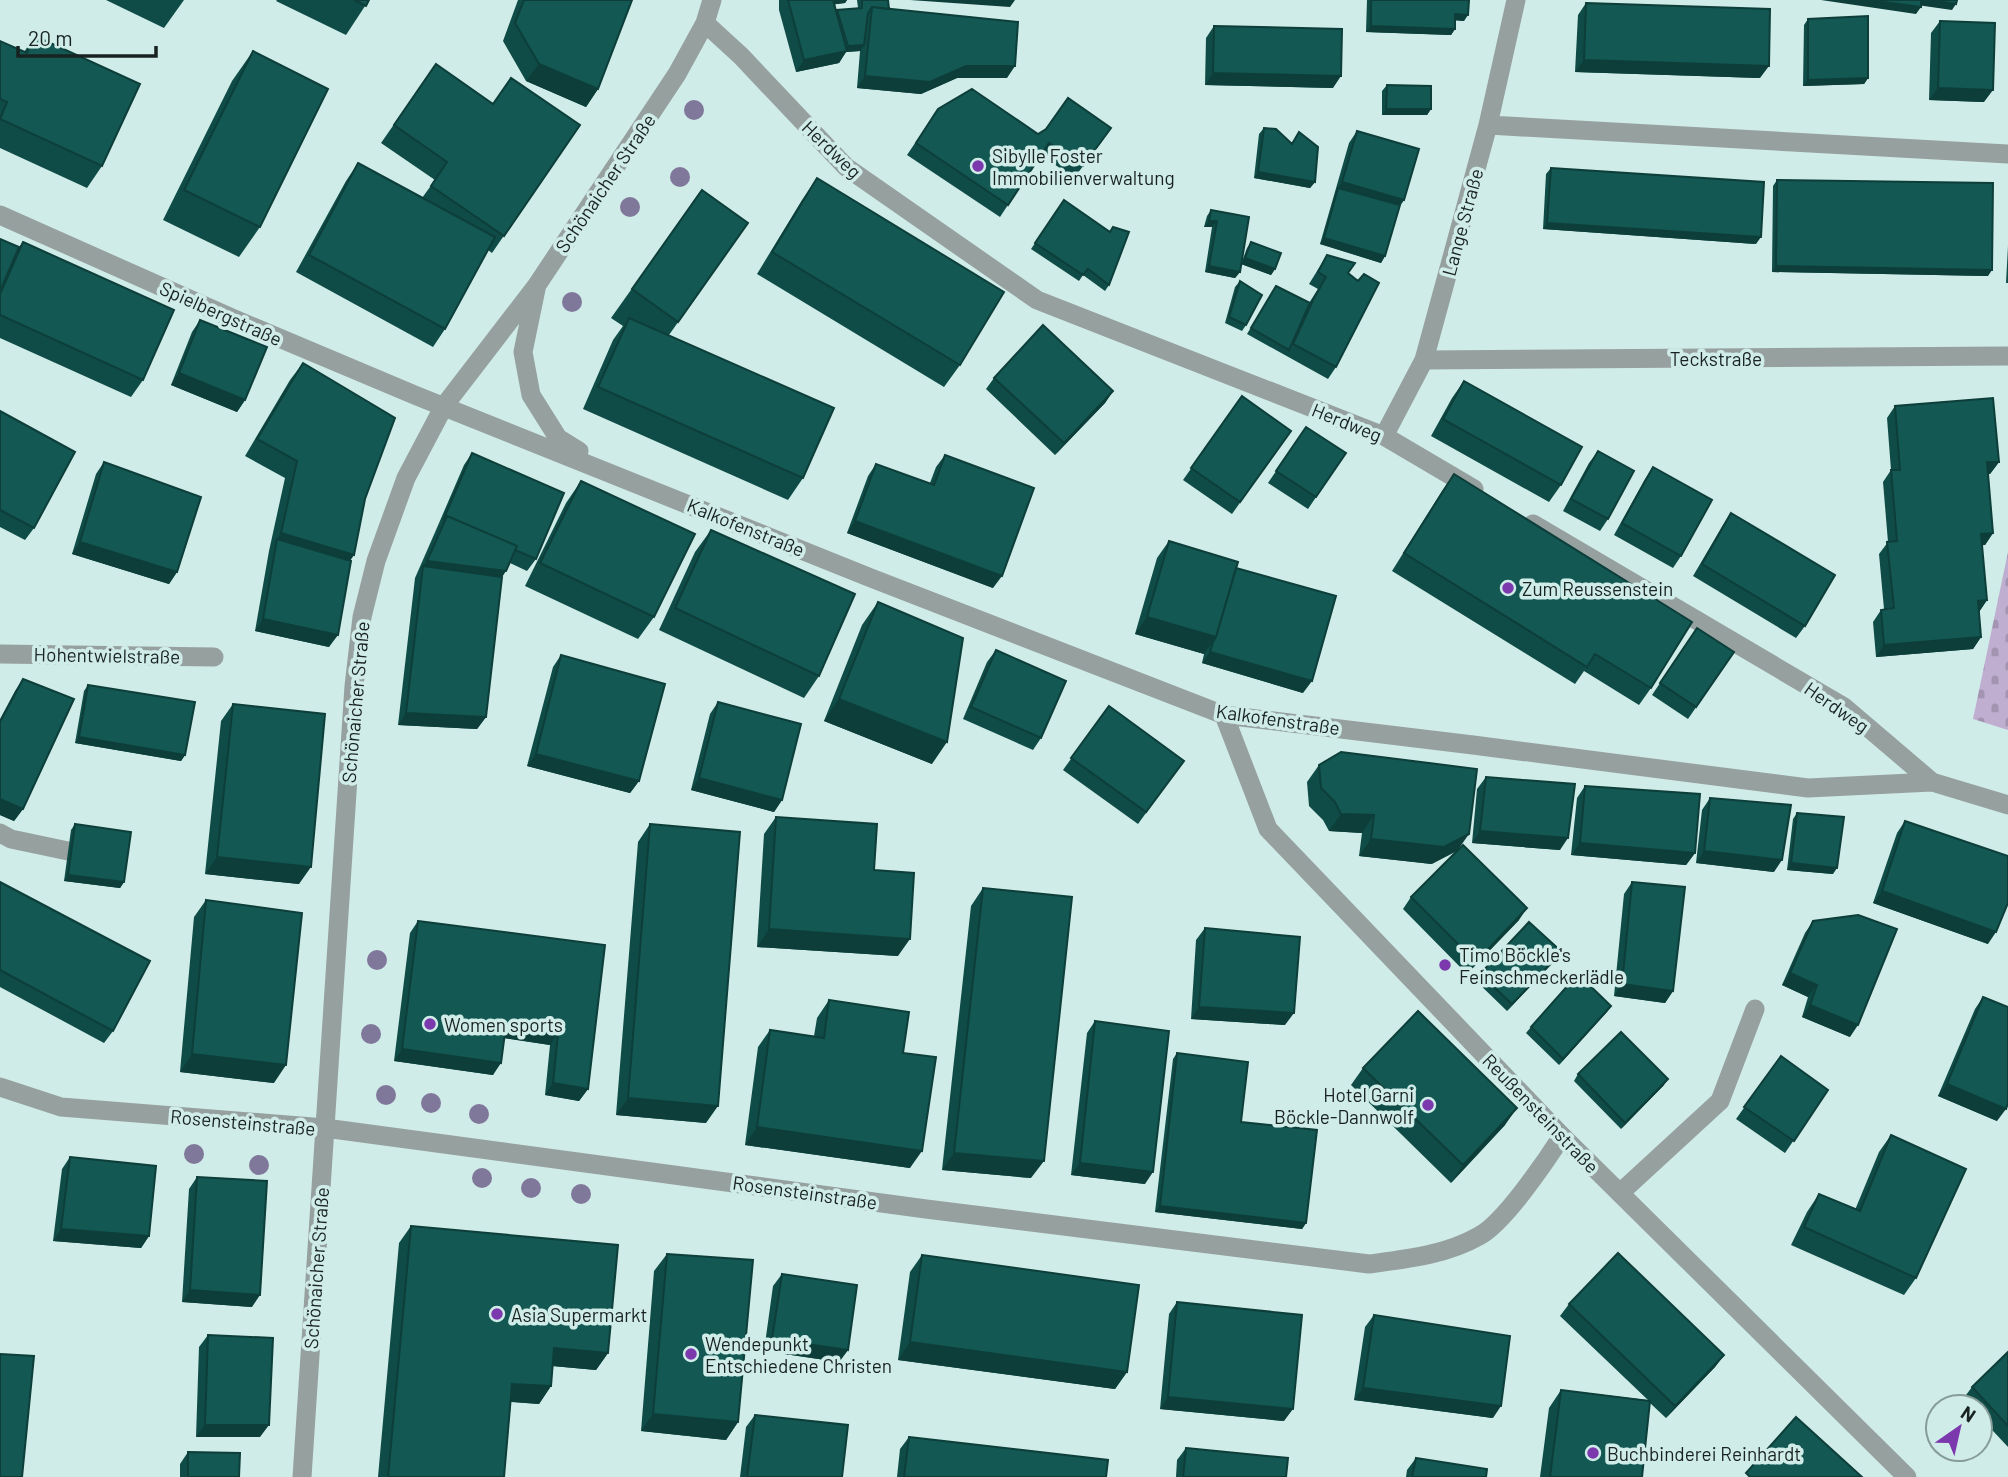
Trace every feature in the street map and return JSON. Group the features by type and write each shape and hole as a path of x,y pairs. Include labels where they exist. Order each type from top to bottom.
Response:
{"street":[{"name":"Schönaicher Straße","path":"302,1477 354,686 362,617 376,561 406,478 444,405 537,285 677,74 705,23 712,0"},
{"name":"Lange Straße","path":"1384,436 1424,360 1488,125 1516,0"},
{"name":"Herdweg","path":"705,23 741,55 846,167 1037,300 1384,436 1490,499"},
{"path":"1488,125 2008,154"},
{"name":"Spielbergstraße","path":"0,215 234,319 444,405"},
{"name":"Kalkofenstraße","path":"537,285 523,352 531,395 558,438 622,477"},
{"name":"Teckstraße","path":"1424,360 2008,356"},
{"name":"Kalkofenstraße","path":"444,405 870,578 1224,715 1808,788 1932,782"},
{"name":"Herdweg","path":"1514,513 1844,707 1932,782 2008,805"},
{"name":"Hohentwielstraße","path":"0,654 214,657"},
{"name":"Reußensteinstraße","path":"1224,715 1268,829 1562,1136 1907,1477"},
{"path":"0,833 11,839 68,851"},
{"path":"1620,1193 1720,1101 1755,1009"},
{"name":"Rosensteinstraße","path":"0,1087 61,1107 325,1128 926,1209 1369,1264 1426,1256 1480,1236 1512,1205 1562,1136"}],"green space":[{"path":"2008,552 2008,730 1973,719"}],"building":[{"path":"354,0 369,0 366,6"},
{"path":"524,0 632,0 598,89 539,64 515,23"},
{"path":"788,0 833,0 847,51 804,60"},
{"path":"862,0 888,0 889,9 872,7 868,13 864,45 848,46 837,10 862,8"},
{"path":"1371,0 1469,0 1468,15 1455,14 1455,29 1371,26"},
{"path":"1868,0 1921,0 1921,7"},
{"path":"1930,0 1957,0 1956,4"},
{"path":"1586,3 1770,9 1769,66 1584,60"},
{"path":"872,7 1018,22 1015,66 966,66 930,82 865,76"},
{"path":"1868,16 1868,78 1808,80 1808,19"},
{"path":"1940,21 1995,23 1993,90 1938,88"},
{"path":"1214,26 1342,29 1341,76 1213,73"},
{"path":"35,36 140,84 102,166 0,119 7,102 0,99 0,41 27,53"},
{"path":"253,51 328,89 260,227 184,190"},
{"path":"436,64 493,104 511,78 580,125 504,236 431,186 447,162 394,125"},
{"path":"1387,85 1431,86 1431,109 1386,109"},
{"name":"Sibylle Foster Immobilienverwaltung","path":"972,89 1038,134 1046,129 1068,98 1111,128 1083,166 1049,143 1008,205 916,143 938,109"},
{"path":"1264,128 1276,129 1292,144 1299,132 1318,147 1315,182 1258,172"},
{"path":"1357,131 1419,149 1404,200 1342,182"},
{"path":"358,163 495,237 445,329 309,255"},
{"path":"1551,168 1764,182 1761,237 1547,223"},
{"path":"817,178 1004,292 960,365 772,252"},
{"path":"1777,180 1993,183 1992,270 1776,266"},
{"path":"1338,188 1400,205 1385,256 1324,238"},
{"path":"702,190 748,223 678,322 632,289"},
{"path":"1064,200 1110,232 1113,227 1129,232 1109,285 1088,269 1083,275 1035,243"},
{"path":"1211,210 1249,217 1240,272 1209,266 1217,221 1209,221"},
{"path":"0,239 19,247 0,291"},
{"path":"23,242 174,310 143,380 0,315 0,294"},
{"path":"1251,242 1281,253 1275,269 1245,258"},
{"path":"1327,255 1355,263 1348,273 1358,281 1364,274 1379,283 1336,367 1293,344 1326,277 1318,272"},
{"path":"1240,281 1262,295 1246,325 1229,317"},
{"path":"1276,286 1310,303 1289,350 1251,328"},
{"path":"629,318 834,408 803,478 598,387"},
{"path":"200,320 267,347 245,400 179,373"},
{"path":"1043,325 1113,391 1064,443 994,378"},
{"path":"303,363 395,418 365,499 354,555 281,533 297,461 257,439"},
{"path":"1464,381 1582,447 1561,485 1443,419"},
{"path":"1242,396 1291,431 1240,502 1191,468"},
{"path":"1993,398 1999,462 1987,462 1993,533 1981,534 1987,600 1978,601 1981,637 1884,645 1881,610 1894,608 1887,542 1897,541 1891,470 1900,470 1895,406"},
{"path":"0,411 75,452 34,528 0,510"},
{"path":"1306,427 1346,453 1316,497 1276,471"},
{"path":"1598,451 1634,471 1608,519 1571,499"},
{"path":"472,453 564,493 536,559 515,550 517,546 447,516 444,518"},
{"path":"945,455 1034,488 1002,576 855,521 876,464 934,485"},
{"path":"104,462 201,497 177,572 80,542"},
{"path":"1653,467 1712,500 1681,556 1622,523"},
{"name":"Zum Reussenstein","path":"1454,474 1692,622 1651,688 1595,654 1587,667 1404,553"},
{"path":"581,481 695,534 654,617 540,563"},
{"path":"1731,513 1835,575 1805,626 1702,564"},
{"path":"447,516 517,546 506,571 427,561"},
{"path":"711,530 855,594 819,676 675,608"},
{"path":"277,539 351,561 338,635 263,619"},
{"path":"1169,541 1238,562 1216,637 1147,617"},
{"path":"423,566 502,577 486,717 406,713"},
{"path":"1236,568 1336,596 1312,681 1210,652"},
{"path":"878,602 963,638 947,742 839,699"},
{"path":"1697,628 1734,652 1696,707 1660,683"},
{"path":"996,650 1066,681 1041,738 971,707"},
{"path":"561,655 665,684 639,781 536,754"},
{"path":"23,679 74,699 23,809 0,799 0,722"},
{"path":"88,685 195,702 185,755 79,737"},
{"path":"718,702 801,724 782,800 699,778"},
{"path":"233,704 325,714 311,867 217,857"},
{"path":"1109,706 1184,761 1146,812 1071,758"},
{"path":"1341,752 1477,769 1469,834 1444,847 1371,839 1374,815 1341,814 1335,802 1321,788 1319,765"},
{"path":"1486,777 1575,784 1568,838 1480,831"},
{"path":"1585,786 1700,794 1695,853 1580,843"},
{"path":"1710,798 1791,805 1782,860 1704,851"},
{"path":"1797,813 1844,817 1837,868 1791,863"},
{"path":"776,817 877,824 874,870 914,873 910,939 769,929"},
{"path":"1905,821 2008,856 2008,903 1996,932 1882,891"},
{"path":"75,824 131,832 124,882 68,875"},
{"path":"650,824 740,832 718,1106 628,1098"},
{"path":"1463,845 1527,908 1476,962 1411,897"},
{"path":"0,882 150,961 113,1031 0,970"},
{"path":"1632,882 1685,887 1673,991 1622,984"},
{"path":"983,888 1072,897 1044,1161 954,1153"},
{"path":"206,900 302,913 286,1065 192,1054"},
{"path":"1858,915 1897,929 1858,1025 1810,1005 1817,985 1790,973 1813,921"},
{"path":"418,921 605,945 588,1089 553,1083 558,1033 506,1025 501,1063 402,1049"},
{"path":"1529,922 1562,952 1512,1004 1480,974"},
{"path":"1205,928 1300,937 1294,1013 1199,1007"},
{"path":"1578,974 1611,1006 1563,1059 1531,1027"},
{"path":"1983,997 2008,1007 2006,1109 1947,1084"},
{"path":"829,1000 909,1012 903,1053 936,1057 922,1151 757,1127 770,1030 824,1038"},
{"name":"Hotel Garni Böckle-Dannwolf","path":"1418,1011 1517,1108 1463,1165 1363,1068"},
{"path":"1095,1021 1169,1031 1153,1172 1080,1163"},
{"path":"1621,1032 1668,1079 1625,1123 1578,1074"},
{"path":"1177,1053 1248,1062 1241,1122 1317,1130 1306,1223 1160,1206"},
{"path":"1781,1056 1828,1090 1794,1141 1744,1107"},
{"path":"1891,1135 1966,1169 1916,1278 1804,1227 1819,1194 1860,1211"},
{"path":"70,1157 156,1166 149,1236 61,1229"},
{"path":"197,1177 267,1181 260,1295 190,1290"},
{"name":"Asia Supermarkt","path":"411,1226 618,1245 608,1353 554,1348 551,1386 512,1384 504,1477 388,1477"},
{"path":"1618,1253 1724,1355 1675,1406 1569,1304"},
{"name":"Wendepunkt Entschiedene Christen","path":"667,1254 753,1260 738,1422 653,1414"},
{"path":"922,1255 1139,1285 1127,1372 910,1342"},
{"path":"782,1274 857,1285 848,1350 772,1339"},
{"path":"1177,1302 1302,1315 1293,1409 1168,1397"},
{"path":"1374,1315 1510,1336 1501,1406 1363,1388"},
{"path":"208,1335 273,1338 269,1425 205,1425"},
{"path":"2008,1352 2008,1426 1994,1411 1994,1393 1978,1393 1972,1387"},
{"path":"0,1354 34,1356 22,1477 0,1477"},
{"path":"1561,1390 1650,1401 1642,1477 1550,1477"},
{"path":"755,1415 848,1425 842,1477 747,1477"},
{"path":"1796,1417 1862,1477 1750,1477 1746,1473"},
{"path":"909,1437 1108,1460 1106,1477 904,1477"},
{"path":"1186,1448 1288,1458 1286,1477 1183,1477"},
{"path":"188,1452 240,1453 239,1477 188,1477"},
{"path":"1416,1458 1487,1469 1486,1477 1412,1477"}],"place":[{"name":"Sibylle Foster Immobilienverwaltung","path":"978,166"},
{"name":"Zum Reussenstein","path":"1508,588"},
{"name":"Timo Böckle's Feinschmeckerlädle","path":"1445,965"},
{"name":"Women sports","path":"430,1024"},
{"name":"Hotel Garni Böckle-Dannwolf","path":"1428,1105"},
{"name":"Asia Supermarkt","path":"497,1314"},
{"name":"Wendepunkt Entschiedene Christen","path":"691,1354"},
{"name":"Buchbinderei Reinhardt","path":"1593,1453"}]}
